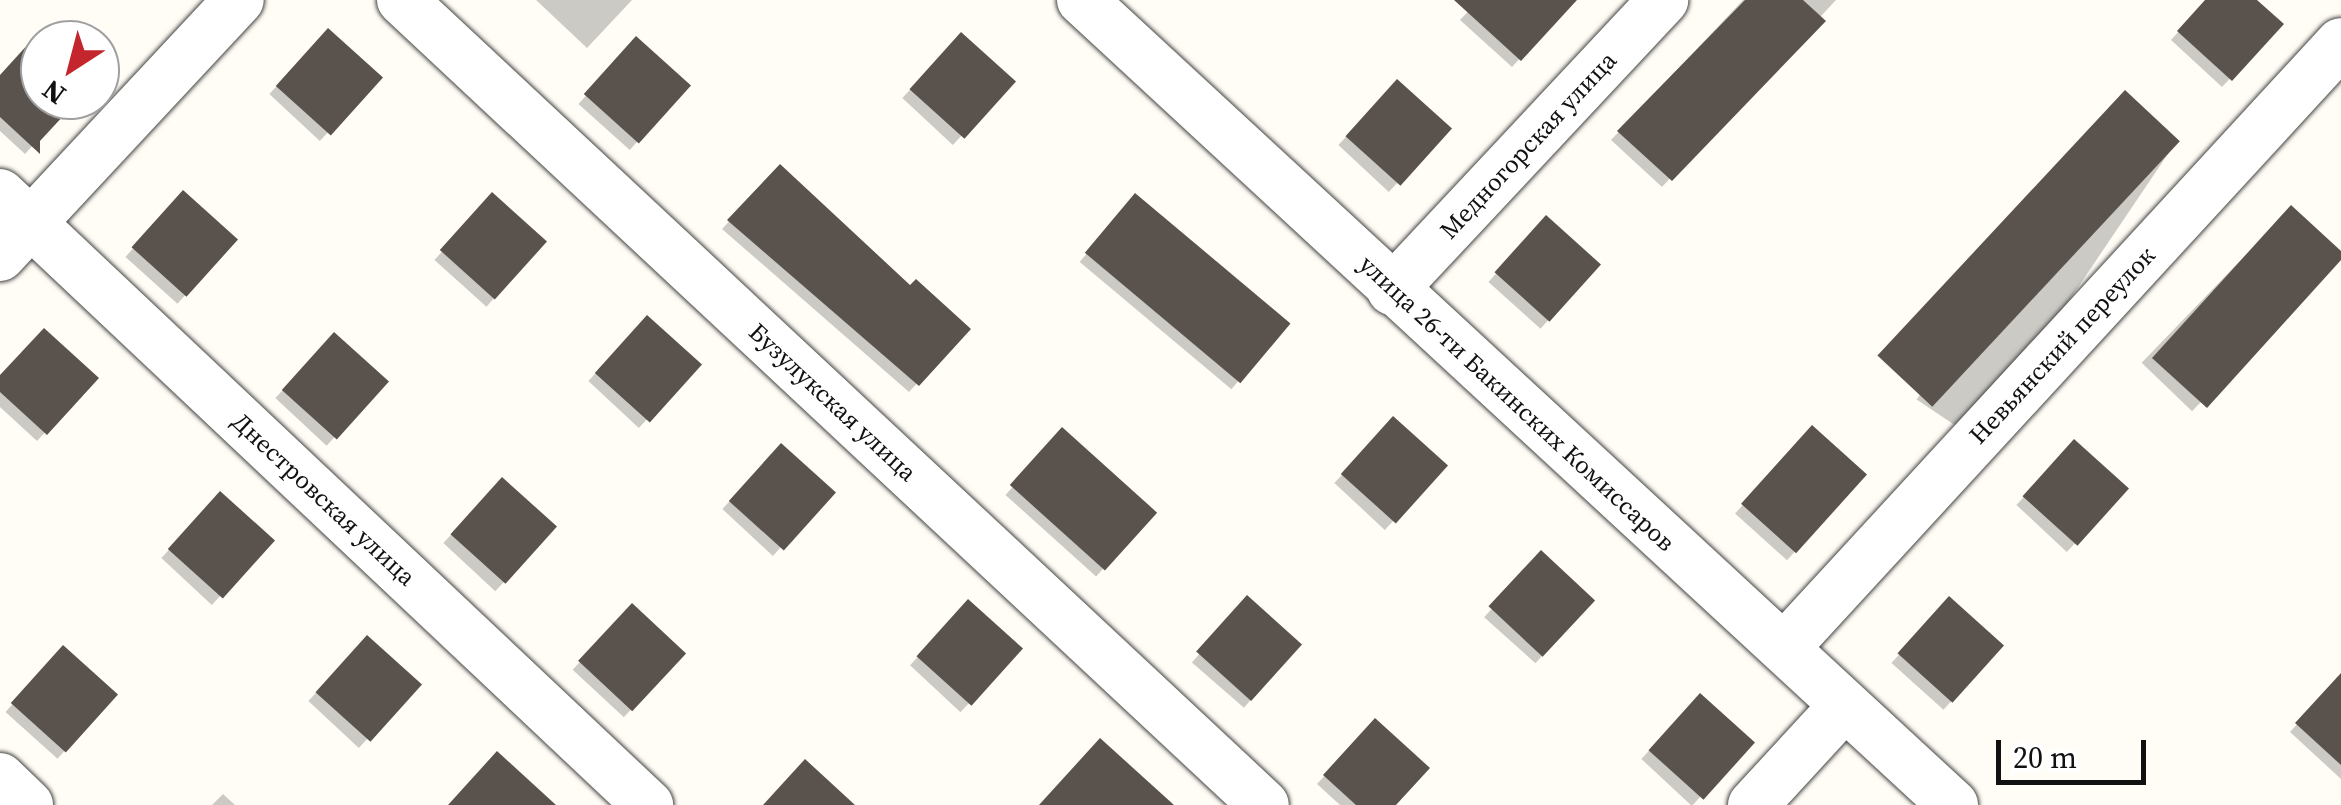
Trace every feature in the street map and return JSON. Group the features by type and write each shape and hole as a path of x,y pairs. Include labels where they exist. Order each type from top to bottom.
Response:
{"street":[{"path":"10,224 239,0"},
{"name":"Бузулукская улица","path":"402,0 1264,805"},
{"name":"улица 26-ти Бакинских Комиссаров","path":"1082,0 1953,805"},
{"name":"Медногорская улица","path":"1392,290 1663,0"},
{"name":"Невьянский переулок","path":"1784,648 2341,43"},
{"name":"Днестровская улица","path":"10,224 648,805"},
{"path":"1753,805 1844,706"},
{"path":"0,778 28,805"}],"building":[{"path":"1454,0 1577,0 1521,61"},
{"path":"1745,0 1803,0 1826,21 1672,181 1617,131"},
{"path":"2205,0 2257,0 2284,24 2232,81 2177,31"},
{"path":"328,28 383,78 331,135 276,86"},
{"path":"961,32 1016,82 964,139 909,89"},
{"path":"636,36 691,86 639,143 584,94"},
{"path":"20,53 20,120 59,120 40,141 40,154 0,117 0,75"},
{"path":"1397,79 1452,129 1400,186 1345,136"},
{"path":"2125,90 2180,141 1932,407 1877,355"},
{"path":"780,164 910,285 916,279 971,329 919,386 727,220"},
{"path":"183,190 238,240 186,297 131,247"},
{"path":"492,192 547,242 495,299 440,250"},
{"path":"1135,193 1291,323 1240,383 1085,253"},
{"path":"2291,205 2341,251 2341,260 2207,408 2152,358"},
{"path":"1546,215 1601,265 1549,322 1494,272"},
{"path":"647,315 702,365 650,422 595,373"},
{"path":"44,328 99,378 47,435 0,392 0,375"},
{"path":"334,332 389,382 337,439 282,390"},
{"path":"1393,416 1448,466 1396,523 1341,474"},
{"path":"1812,425 1867,475 1796,553 1741,504"},
{"path":"1062,427 1157,513 1105,571 1010,485"},
{"path":"2074,439 2129,489 2077,546 2022,496"},
{"path":"781,443 836,493 784,550 729,501"},
{"path":"502,477 557,527 505,584 450,534"},
{"path":"220,491 275,541 223,598 168,549"},
{"path":"1541,550 1595,600 1543,657 1488,606"},
{"path":"1247,595 1302,645 1251,701 1196,651"},
{"path":"1949,596 2004,646 1952,703 1897,653"},
{"path":"968,599 1023,649 971,706 916,656"},
{"path":"632,603 686,653 632,711 578,661"},
{"path":"367,635 422,685 370,742 315,692"},
{"path":"63,645 118,695 66,752 11,703"},
{"path":"2341,673 2341,765 2295,723"},
{"path":"1700,693 1755,743 1703,800 1648,750"},
{"path":"1375,718 1430,768 1396,805 1356,805 1323,775"},
{"path":"1100,738 1174,805 1039,805"},
{"path":"497,751 556,805 448,805"},
{"path":"805,759 855,805 763,805"}]}
